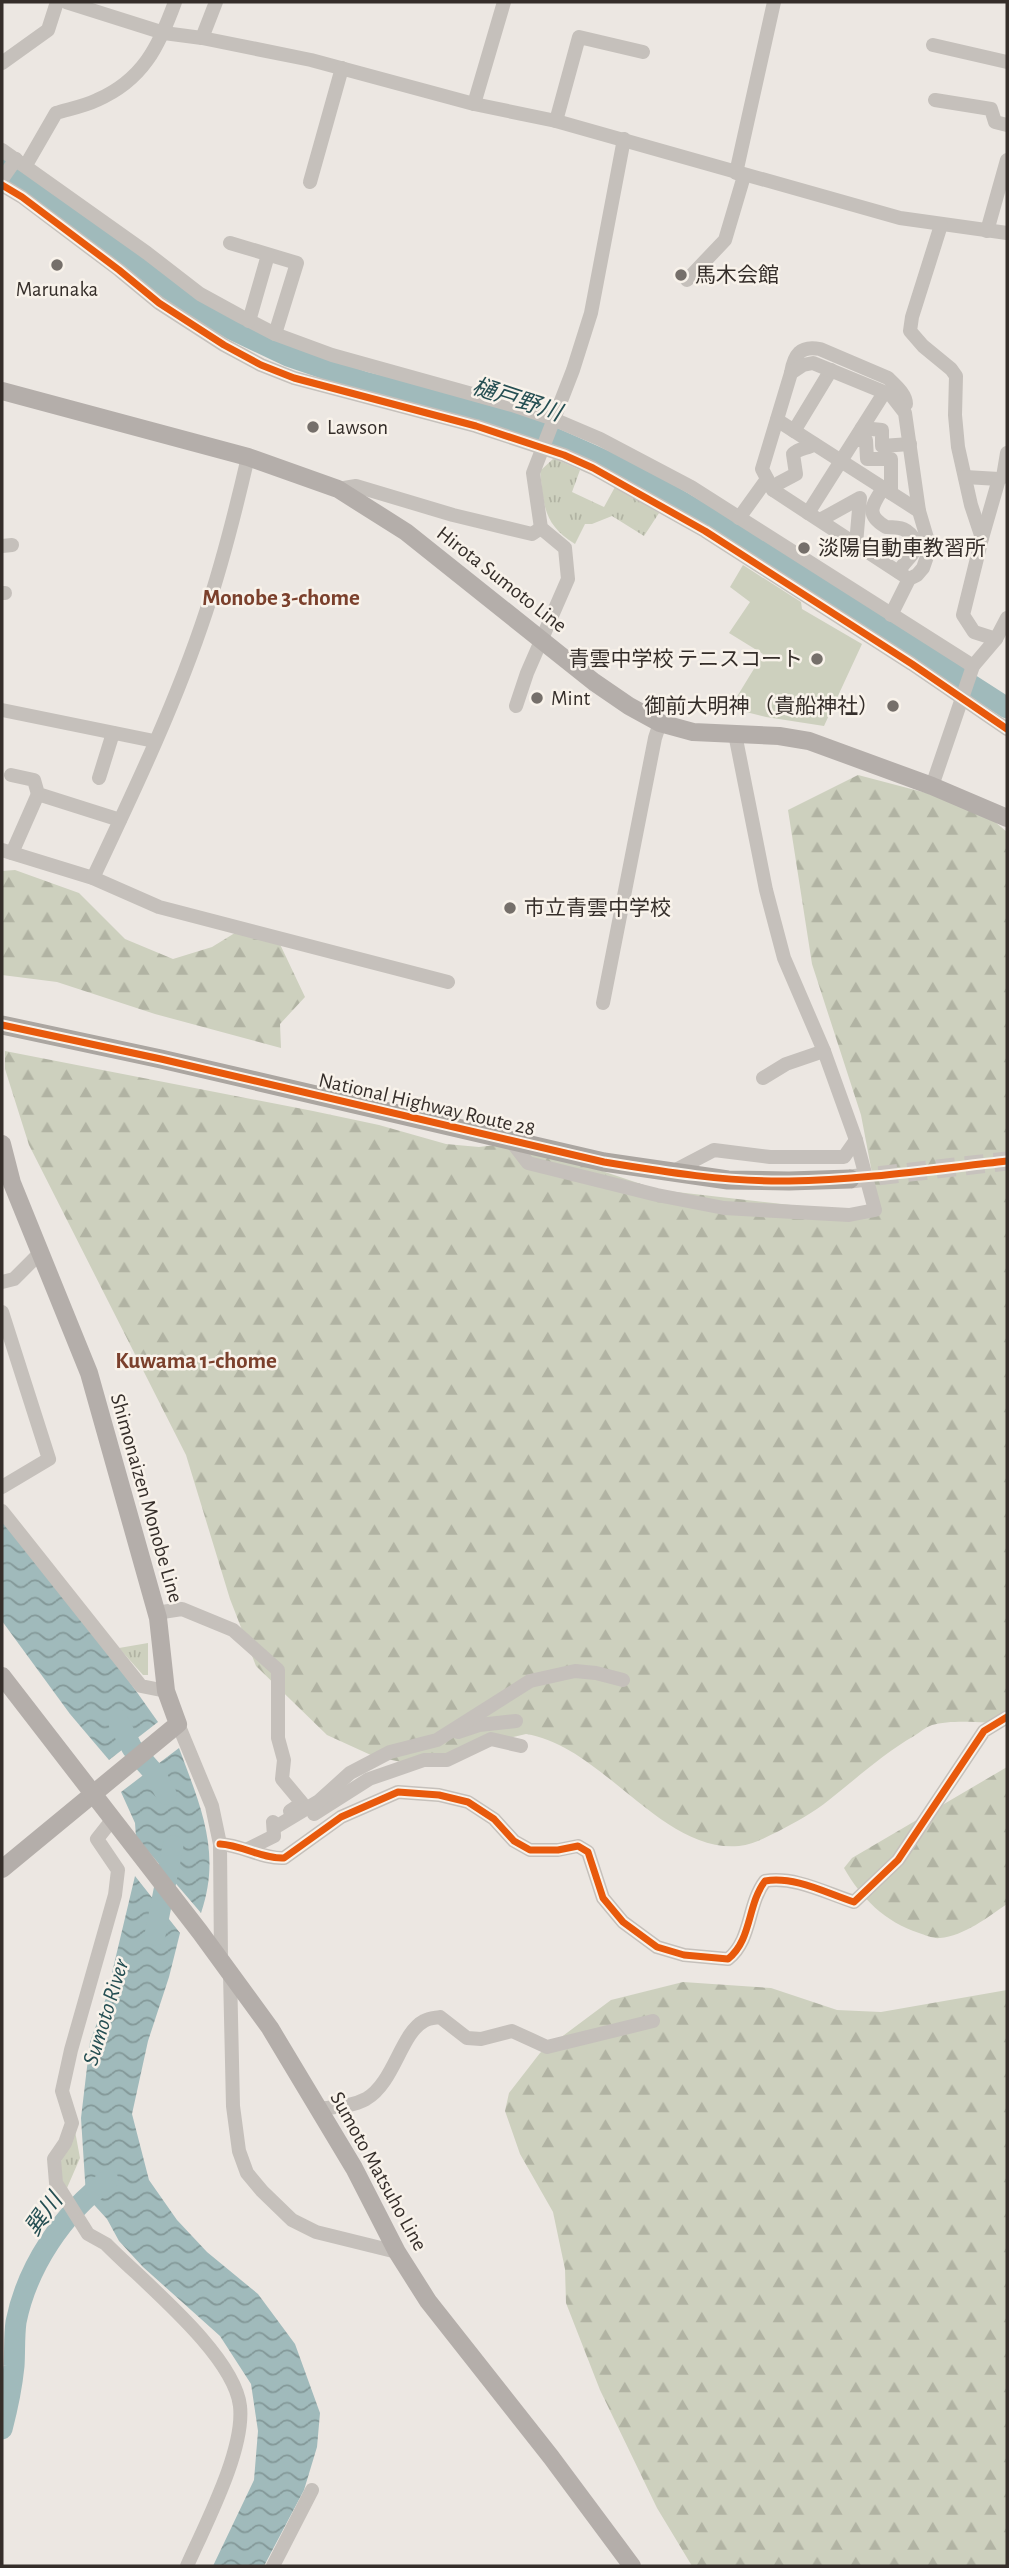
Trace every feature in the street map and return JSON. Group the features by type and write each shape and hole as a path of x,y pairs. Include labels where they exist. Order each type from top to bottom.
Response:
{"highway":[{"name":"National Highway Route 28","path":"10,1026 604,1163 728,1180 850,1178"}],"main road":[{"name":"Hirota Sumoto Line","path":"2,391 248,457 338,489 406,532 594,682 660,723 693,732 779,736 809,741 932,786 1007,818"},
{"name":"Shimonaizen Monobe Line","path":"2,1144 12,1183 89,1373 156,1613 166,1691 175,1728"},
{"name":"Sumoto Matsuho Line","path":"2,1676 226,1967 291,2060 317,2109 354,2168 397,2252 428,2301 551,2457 632,2566"},
{"path":"2,1869 175,1728"}],"street":[{"path":"2,63 48,30 57,2"},
{"path":"66,2 164,33 202,38 342,68 474,104 556,121 900,218 1007,233"},
{"path":"2,179 21,162 56,113 96,102 116,90 150,60 164,33 175,2"},
{"path":"202,38 216,2"},
{"path":"474,104 504,2"},
{"path":"687,280 725,240 775,2"},
{"path":"556,121 579,37 643,52"},
{"path":"933,45 1007,62"},
{"path":"310,182 342,68"},
{"path":"936,100 991,109 995,122 1007,125"},
{"path":"516,706 568,579 565,548 541,527 533,473 573,370 591,313 624,139"},
{"path":"2,150 200,294 249,321 275,334 332,355 553,419 654,466 973,666"},
{"path":"988,232 1007,160"},
{"path":"2,185 120,270 159,303 224,345 261,365 294,378 476,426 593,468 705,531 964,698 1007,729"},
{"path":"941,225 910,331 956,376 956,429 965,477 982,538"},
{"path":"230,243 297,263 275,334"},
{"path":"249,321 268,255"},
{"path":"809,347 820,349 888,378 906,400 919,511 930,548 923,568 917,575 904,575 814,517 770,484 762,469 791,373 793,359 801,350 809,347"},
{"path":"791,373 803,365 813,363 891,396 906,416"},
{"path":"794,431 831,370"},
{"path":"814,517 841,461 884,393"},
{"path":"777,420 919,511"},
{"path":"859,434 882,430 882,446 910,444"},
{"path":"859,434 866,440 867,459 891,459 887,491 873,503 872,512 875,519 886,527 901,527 907,530 916,542 911,557 903,563 904,575 891,615"},
{"path":"739,518 770,484 779,483 796,474 793,454 798,449 814,444"},
{"path":"996,639 974,632 963,615 982,538 1003,478 1007,453"},
{"path":"93,878 154,741 205,614 234,517 248,457"},
{"path":"965,477 1003,478"},
{"path":"338,489 356,486 453,515 532,534 541,527"},
{"path":"814,517 860,498 856,544"},
{"path":"932,786 973,666 996,639 1007,618"},
{"path":"2,710 154,741"},
{"path":"603,1003 660,723"},
{"path":"99,778 113,733"},
{"path":"511,1141 528,1163 657,1195 724,1208 849,1214 875,1210 856,1140 824,1051 784,958 766,890 735,734"},
{"path":"12,775 34,780 37,794 7,851 93,878 159,907 448,982"},
{"path":"37,794 120,820"},
{"path":"763,1078 786,1064 824,1051"},
{"path":"669,1173 714,1150 770,1157 844,1157 856,1140"},
{"path":"2,1282 14,1279 40,1253"},
{"path":"2,1312 49,1459 2,1488"},
{"path":"2,1511 141,1686 166,1691"},
{"path":"156,1613 182,1609 233,1630 278,1670 278,1738 284,1760 282,1779 302,1803 273,1821 274,1832"},
{"path":"437,1740 524,1684 575,1671 623,1680"},
{"path":"524,1684 562,1685"},
{"path":"220,1844 248,1849 273,1858 284,1858 341,1817 398,1792 439,1795 468,1802 494,1819 514,1841 530,1850 558,1850 578,1846 588,1852 603,1899 622,1922 657,1947 684,1955 728,1959 739,1950 758,1890 765,1881 792,1881 854,1902 898,1860 985,1731 1007,1717"},
{"path":"248,1849 319,1801 350,1773 390,1752 437,1740 479,1725 516,1721"},
{"path":"175,1728 212,1806 220,1844 233,2106 239,2151 247,2173 292,2220 316,2232 397,2252"},
{"path":"274,1832 338,1800 369,1779 424,1760 447,1760 491,1739 521,1746"},
{"path":"112,1820 97,1839 118,1870 115,1895 62,2091 72,2123 65,2143 54,2159 57,2183 89,2234 106,2244 199,2336 229,2374 240,2405 236,2448 187,2566"},
{"path":"317,2109 346,2107 367,2098 384,2081 416,2026 426,2019 440,2017 467,2038 481,2039 515,2031 547,2047 653,2021"},
{"path":"274,2566 312,2490"}],"green space":[{"path":"554,458 580,470 572,492 604,507 615,487 659,513 644,536 612,516 585,524 575,544 564,537 551,521 544,504 540,471"},
{"path":"743,565 801,602 802,609 862,644 824,726 730,708 763,654 729,633 750,602 730,587"},
{"path":"858,775 976,806 1007,832 1007,1723 959,1722 930,1726 870,1766 811,1813 764,1838 739,1846 711,1844 684,1833 658,1817 581,1758 554,1743 526,1734 406,1763 373,1756 327,1735 256,1666 230,1599 186,1455 29,1145 5,1069 5,1051 313,1111 379,1125 446,1144 479,1147 504,1144 545,1152 659,1190 880,1215 861,1115 812,964 788,810"},
{"path":"15,870 79,893 125,939 173,959 212,947 243,928 278,940 305,997 280,1024 281,1048 155,1014 57,982 2,975 2,871"},
{"path":"148,1643 148,1675 143,1675 119,1648"},
{"path":"1007,1767 1007,1904 967,1930 938,1938 895,1922 866,1899 844,1868 852,1858"},
{"path":"683,1982 771,1988 837,2010 881,2012 1007,1990 1007,2566 692,2566 657,2508 600,2390 566,2303 565,2269 553,2212 520,2154 505,2111 509,2093 540,2053 611,2000"},
{"path":"75,2131 80,2158 67,2188 62,2181 60,2167"}],"water":[{"path":"2,1517 78,1609 158,1722 109,1760 70,1714 2,1621"},
{"path":"179,1748 201,1809 209,1849 207,1891 201,1913 136,1837 135,1823 121,1792"},
{"path":"135,1876 180,1933 148,2041 132,2114 149,2180 177,2220 207,2252 258,2294 295,2344 320,2413 317,2447 304,2490 264,2566 213,2566 254,2480 258,2431 251,2384 220,2336 143,2267 119,2241 107,2219 86,2196 81,2118 90,2042 106,1998"}],"waterway":[{"name":"樋戸野川","path":"2,165 52,199 178,298 231,329 288,356 364,382 474,408 525,425 635,474 738,535 1007,708"},
{"name":"Sumoto River","path":"117,1719 132,1748 155,1774 166,1794"},
{"name":"Sumoto River","path":"155,1935 173,1846"},
{"name":"巽川","path":"2,2429 13,2374 16,2322 29,2281 62,2225 76,2208 108,2180"}],"tunnel":[{"path":"850,1179 1007,1161"}],"cycle path":[{"path":"2,185 22,197 159,303 224,345 261,365 294,378 476,426 564,455 593,468 705,531 912,664 1007,729"},
{"path":"2,1025 161,1059 604,1162 673,1173 743,1180 789,1181 844,1179 1007,1161"},
{"path":"220,1844 284,1858 341,1817 398,1792 439,1795 468,1802 494,1819 514,1841 530,1850 558,1850 578,1846 588,1852 603,1898 623,1922 657,1947 684,1955 728,1959 736,1951 746,1932 759,1890 765,1881 799,1883 854,1902 898,1860 984,1731 1007,1717"}],"place":[{"name":"Marunaka","path":"57,265"},
{"name":"馬木会館","path":"681,275"},
{"name":"Lawson","path":"313,427"},
{"name":"淡陽自動車教習所","path":"804,548"},
{"name":"青雲中学校 テニスコート","path":"817,659"},
{"name":"Mint","path":"537,698"},
{"name":"御前大明神 （貴船神社）","path":"893,706"},
{"name":"市立青雲中学校","path":"510,908"}],"district":[{"name":"Monobe 3-chome","path":"281,597"},
{"name":"Kuwama 1-chome","path":"196,1360"}]}
